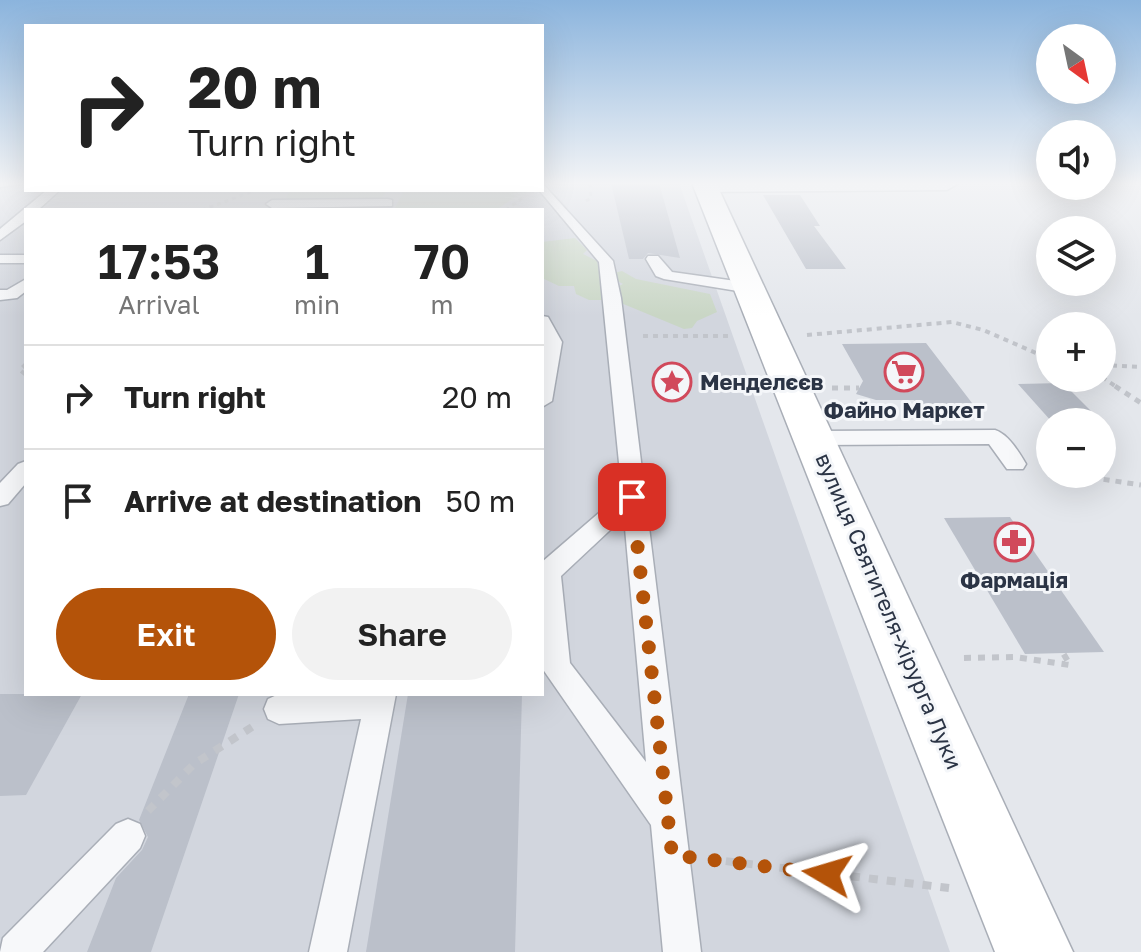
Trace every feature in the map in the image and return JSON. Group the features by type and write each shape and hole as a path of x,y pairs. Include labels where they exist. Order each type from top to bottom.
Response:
{"street":[{"name":"вулиця Святителя-хірурга Луки","path":"724,227 1034,952"}],"lane":[{"path":"577,227 606,261 613,298 682,952"},
{"path":"0,259 24,259"},
{"path":"653,259 657,268 669,276 750,288"},
{"path":"544,325 553,342 544,390"},
{"path":"816,438 995,437 1015,464"},
{"path":"0,498 24,471"},
{"path":"632,497 548,572 556,667 668,819"},
{"path":"286,702 380,699 328,952"},
{"path":"17,952 128,836"}],"path":[{"path":"803,335 952,322 983,330 1036,353"},
{"path":"1116,366 1141,367"},
{"path":"1116,386 1141,403"},
{"path":"837,388 859,388"},
{"path":"1116,481 1141,485"},
{"path":"964,658 1015,657 1070,665 1063,653"},
{"path":"128,836 167,788 194,764 286,702"},
{"path":"672,855 952,889"}],"shaded area":[{"path":"0,227 24,227 24,696 544,696 544,227 695,227 950,952 0,952"}],"green space":[{"path":"575,238 587,250 583,254 597,261 605,300 589,300 576,294 574,286 559,286 544,279 544,242"},
{"path":"622,271 636,279 710,294 717,312 697,321 692,328 684,329 621,303 617,287 623,284 616,280 614,273"}],"building":[{"path":"622,227 671,227 680,258 648,253 643,259 629,259"},
{"path":"782,227 815,227 846,269 806,269"},
{"path":"926,343 972,403 918,405 914,400 876,400 856,394 863,381 842,344"},
{"path":"1018,384 1036,384 1036,392 1072,392 1088,408 1039,408"},
{"path":"1010,517 1104,652 1025,654 944,518"},
{"path":"0,694 81,696 26,795 0,796"},
{"path":"188,696 238,696 151,952 87,952 116,878 142,850 148,837 139,820"},
{"path":"408,696 522,696 515,952 366,952"}],"place":[{"name":"Файно Маркет","path":"904,372"},
{"name":"Менделєєв","path":"672,382"},
{"name":"Фармація","path":"1014,542"}],"route":[{"path":"632,497 672,855 827,874"}]}
